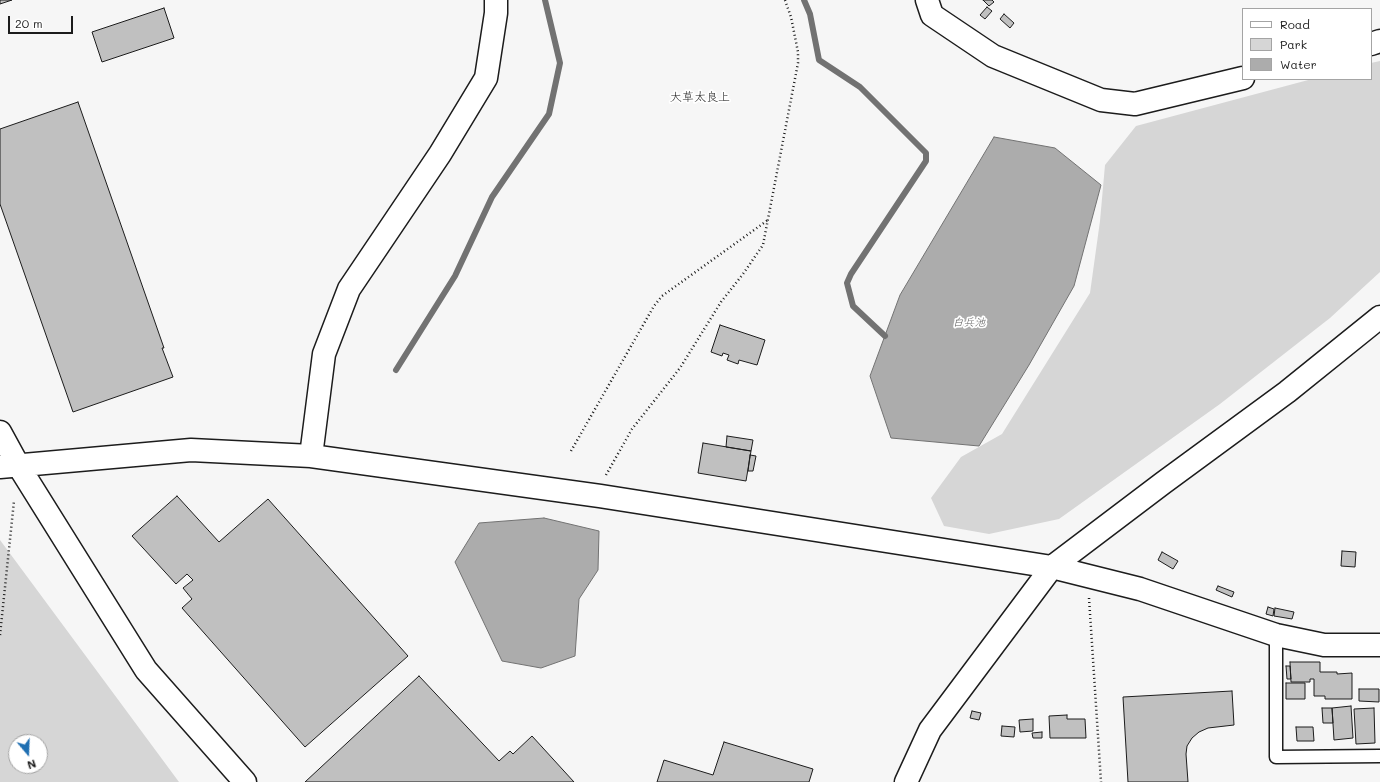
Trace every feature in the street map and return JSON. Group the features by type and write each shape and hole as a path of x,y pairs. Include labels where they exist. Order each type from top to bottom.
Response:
{"street":[{"path":"311,456 324,354 349,289 440,154 486,78 496,13 496,0"},
{"path":"927,0 932,14 993,56 1101,100 1135,104 1242,78"},
{"path":"906,782 930,730 1052,567 1169,478 1287,392 1380,317"},
{"path":"0,432 9,466 146,670 245,782"},
{"path":"9,466 191,450 311,456 600,496 1052,567 1140,589 1276,635 1324,645 1380,645"}],"lane":[{"path":"1276,635 1276,757 1380,756"}],"path":[{"path":"600,496 607,472 632,429 680,368 721,302 763,245 798,63 798,52 791,17 785,0"},
{"path":"571,451 654,306 662,296 768,220"},
{"path":"0,635 9,466"},
{"path":"1087,576 1101,782"}],"green space":[{"path":"1380,61 1380,272 1330,318 1220,404 1059,519 989,534 944,526 931,498 961,457 1002,434 1090,293 1100,221 1105,165 1136,126 1308,80 1372,80 1372,63"},
{"path":"0,540 179,782 0,782"}],"water":[{"name":"白兵池","path":"994,137 1055,148 1101,185 1074,286 1029,365 979,446 891,438 870,376 900,295"},
{"path":"544,518 599,531 598,570 579,599 575,656 541,668 502,661 455,562 479,523"}],"building":[{"path":"0,0 12,0 0,4"},
{"path":"983,0 992,0 994,2 989,6"},
{"path":"987,7 992,11 985,19 980,15"},
{"path":"164,8 174,38 102,62 92,32"},
{"path":"1004,14 1014,23 1010,28 1000,19"},
{"path":"78,102 173,377 73,412 0,204 0,129"},
{"path":"720,325 765,340 757,365 739,360 738,364 727,360 729,355 723,353 722,356 711,352"},
{"path":"727,436 753,440 751,451 726,447"},
{"path":"703,443 751,451 746,481 698,473"},
{"path":"750,455 756,456 753,471 748,471"},
{"path":"177,496 219,542 268,499 408,656 305,747 182,608 192,599 183,588 193,580 187,574 176,584 132,536"},
{"path":"1342,551 1356,552 1355,567 1341,566"},
{"path":"1162,552 1178,561 1173,569 1158,560"},
{"path":"1218,586 1234,592 1232,597 1216,590"},
{"path":"1268,607 1274,609 1273,616 1266,614"},
{"path":"1275,608 1294,612 1292,619 1274,616"},
{"path":"1290,662 1320,662 1320,672 1337,672 1337,674 1352,673 1352,699 1325,699 1325,696 1314,696 1314,679 1310,679 1310,682 1291,682"},
{"path":"1286,666 1290,666 1291,679 1287,679"},
{"path":"419,676 499,761 510,751 513,754 532,736 574,782 305,782"},
{"path":"1286,683 1305,683 1305,699 1286,699"},
{"path":"1359,689 1379,689 1379,702 1359,701"},
{"path":"1232,691 1234,725 1208,728 1199,732 1192,738 1187,746 1186,754 1188,782 1128,782 1123,697"},
{"path":"1351,706 1353,738 1334,740 1332,708"},
{"path":"1322,708 1332,708 1333,723 1323,723"},
{"path":"1374,708 1375,743 1356,744 1354,709"},
{"path":"972,711 981,713 979,720 970,718"},
{"path":"1067,715 1067,719 1085,719 1086,738 1050,738 1049,716"},
{"path":"1033,719 1033,731 1020,732 1019,720"},
{"path":"1002,726 1015,727 1014,737 1001,736"},
{"path":"1296,727 1313,727 1314,741 1297,741"},
{"path":"1042,732 1042,738 1033,738 1032,733"},
{"path":"724,742 813,769 809,782 657,782 664,760 713,775"}],"waterway":[{"path":"396,370 455,276 492,197 549,114 560,63 545,0"},
{"path":"804,0 810,14 819,60 860,87 926,153 926,161 851,274 847,283 853,306 885,336"}],"district":[{"name":"大草太良上","path":"700,97"}]}
